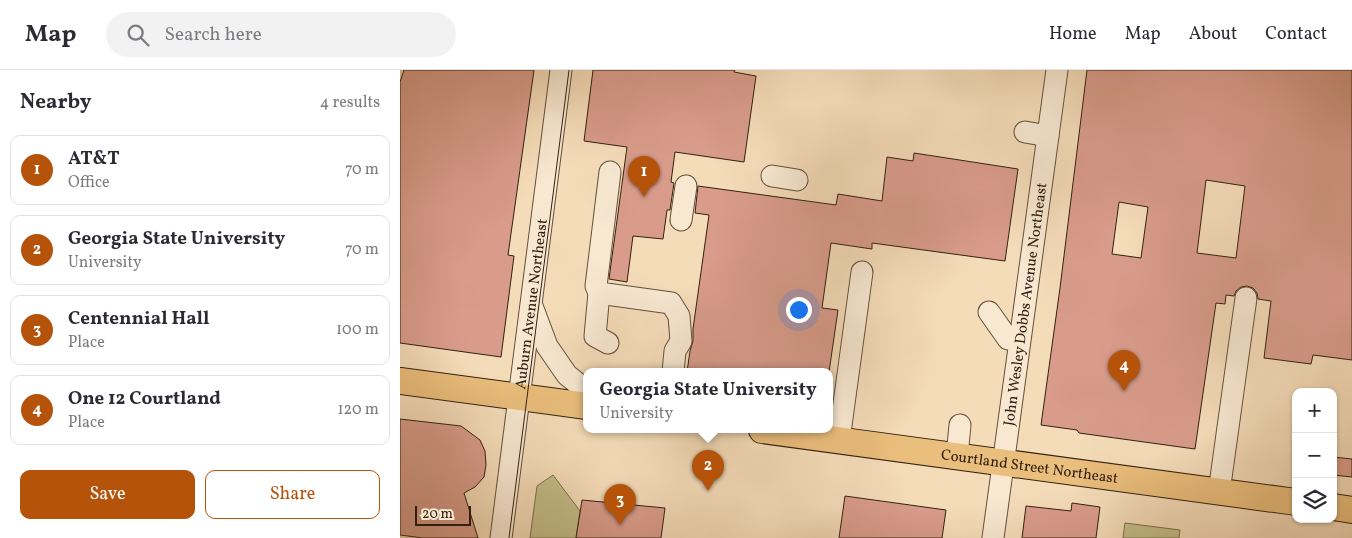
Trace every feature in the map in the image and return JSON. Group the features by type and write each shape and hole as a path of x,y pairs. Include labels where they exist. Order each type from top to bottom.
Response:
{"main road":[{"path":"400,381 583,405"},
{"name":"Courtland Street Northeast","path":"785,433 1292,501"},
{"path":"1337,508 1352,510"}],"street":[{"name":"Auburn Avenue Northeast","path":"501,538 561,70"},
{"name":"John Wesley Dobbs Avenue Northeast","path":"993,538 1004,463 1007,339 1048,136 1057,70"},
{"path":"1025,132 1048,136"},
{"path":"608,343 595,336 599,293 596,286 610,172"},
{"path":"772,176 797,180"},
{"path":"681,220 686,186"},
{"path":"839,440 862,272"},
{"path":"599,293 671,303 679,316 681,341 675,351 673,368"},
{"path":"1219,492 1246,298"},
{"path":"531,304 547,346 567,375 583,388"},
{"path":"989,312 1007,339"},
{"path":"957,456 960,425"}],"shaded area":[{"path":"553,475 580,511 576,538 530,538 537,486"},
{"path":"1125,523 1180,530 1179,538 1123,538"}],"building":[{"path":"404,70 534,70 508,255 514,256 501,357 400,343 400,82"},
{"path":"593,70 735,70 734,72 756,76 744,162 675,152 671,182 674,183 670,210 667,210 663,239 633,236 627,282 609,279 627,147 584,141"},
{"path":"1087,70 1352,70 1352,360 1313,355 1311,364 1264,358 1271,301 1258,299 1257,293 1253,288 1241,287 1234,296 1226,295 1225,304 1216,303 1195,449 1079,433 1077,430 1041,425","holes":["1206,180 1245,186 1236,258 1197,253","1119,202 1148,207 1141,258 1112,254"]},
{"path":"914,153 1018,169 1005,261 872,243 872,249 831,243 822,308 838,310 830,368 688,368 693,341 693,329 709,215 695,213 698,186 836,205 838,194 882,201 887,157 913,161"},
{"path":"400,419 461,426 480,440 485,451 486,465 484,477 475,487 464,493 478,538 423,538 400,535"},
{"path":"1337,457 1352,459 1352,477 1337,475"},
{"path":"845,496 946,510 942,538 839,538"},
{"path":"582,500 665,508 661,538 576,538"},
{"path":"1072,503 1100,507 1096,538 1022,538 1026,506 1071,511"}],"tram line":[{"path":"509,538 569,70"}],"place":[{"name":"AT&T","path":"644,197"},
{"name":"One 12 Courtland","path":"1124,391"},
{"name":"Georgia State University","path":"708,491"},
{"name":"Centennial Hall","path":"620,525"}]}
